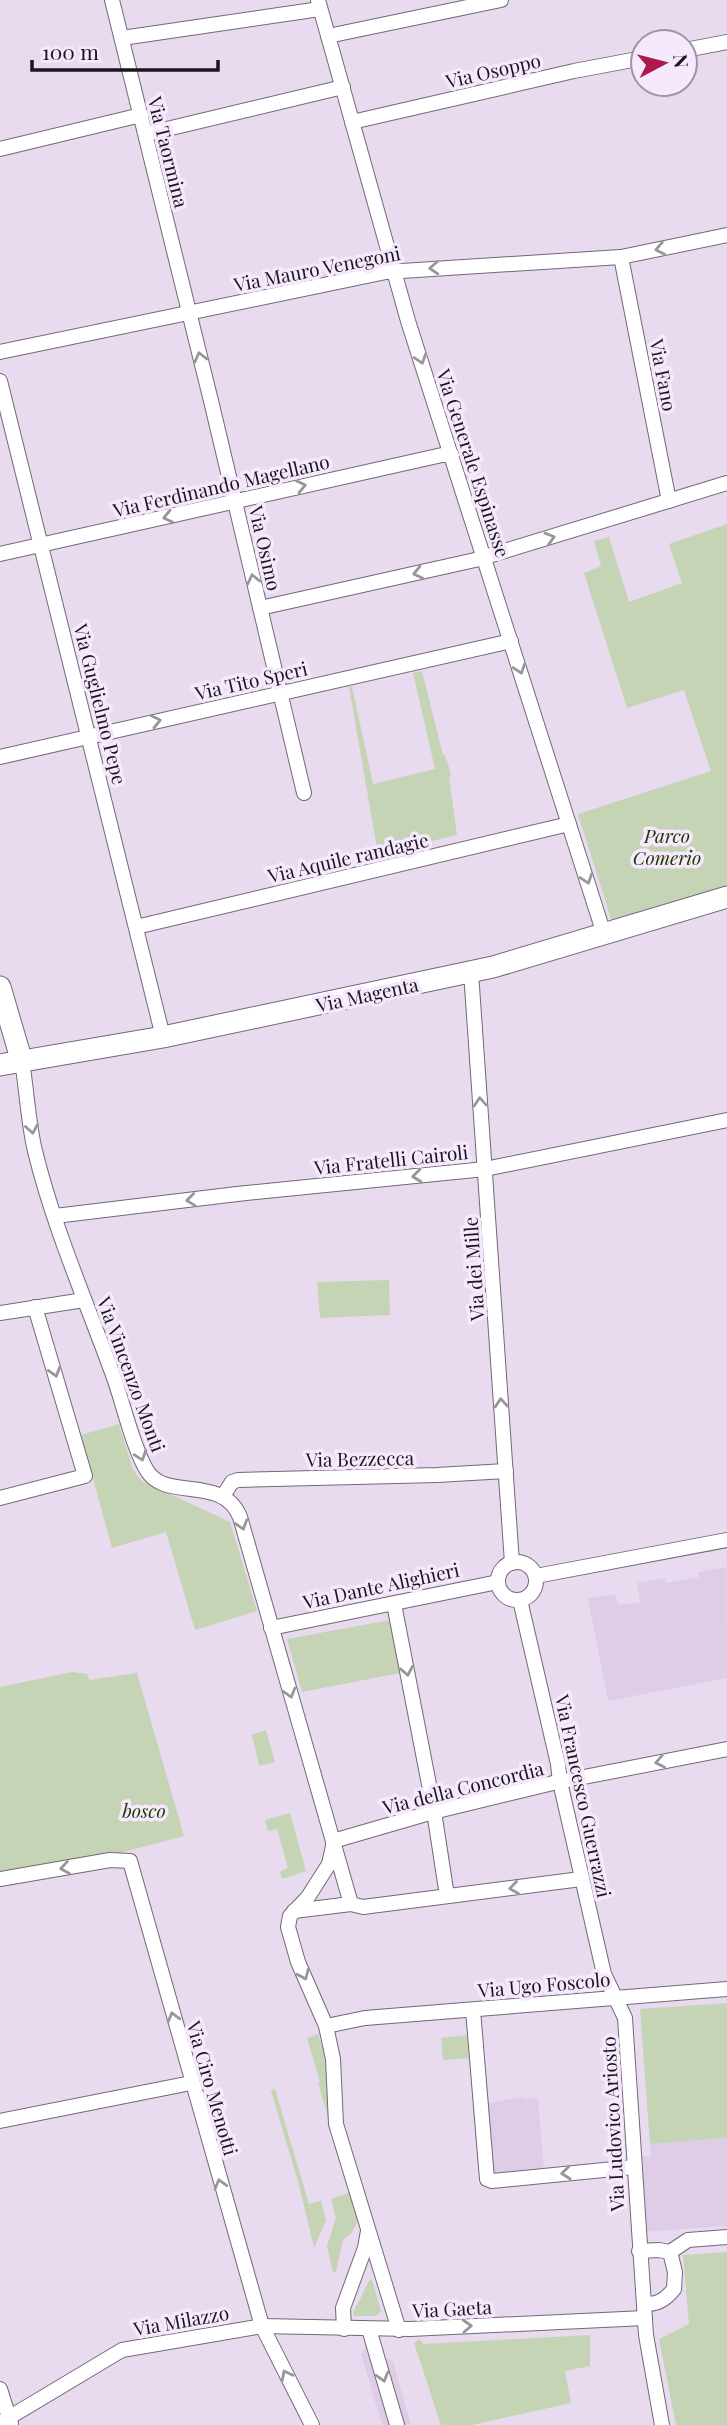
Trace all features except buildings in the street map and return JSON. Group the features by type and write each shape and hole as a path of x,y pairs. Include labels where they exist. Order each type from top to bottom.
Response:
{"street":[{"name":"Via Taormina","path":"112,0 189,313"},
{"path":"328,36 501,0"},
{"path":"122,38 319,4"},
{"name":"Via Generale Espinasse","path":"319,4 393,271 604,934"},
{"path":"699,47 727,42"},
{"name":"Via Osoppo","path":"352,122 629,61"},
{"path":"146,134 342,88"},
{"path":"0,149 141,115"},
{"name":"Via Mauro Venegoni","path":"0,352 393,271 621,257 727,236"},
{"name":"Via Fano","path":"621,257 669,501"},
{"name":"Via Osimo","path":"189,313 303,793"},
{"name":"Via Guglielmo Pepe","path":"0,381 163,1037"},
{"name":"Via Ferdinando Magellano","path":"0,554 442,455 452,455"},
{"path":"260,608 484,558 727,483"},
{"name":"Via Tito Speri","path":"0,757 511,641"},
{"name":"Via Aquile randagie","path":"136,927 569,824"},
{"name":"Via Magenta","path":"0,1065 163,1037 471,972 727,897"},
{"name":"Via dei Mille","path":"471,972 512,1563"},
{"path":"0,987 22,1062"},
{"name":"Via Vincenzo Monti","path":"22,1062 35,1152 84,1300 148,1472 156,1480 168,1484 223,1496"},
{"name":"Via Fratelli Cairoli","path":"55,1216 485,1169 727,1120"},
{"path":"0,1313 84,1300"},
{"path":"0,1498 84,1478 35,1307"},
{"name":"Via Bezzecca","path":"223,1496 232,1482 238,1480 506,1471"},
{"path":"223,1496 234,1506 240,1517 333,1841 357,1905"},
{"path":"536,1576 727,1540"},
{"path":"512,1563 528,1565 536,1576 535,1590 520,1600 506,1597 500,1590 498,1582 502,1570 512,1563"},
{"name":"Via Dante Alighieri","path":"271,1628 498,1582"},
{"name":"Via Francesco Guerrazzi","path":"520,1600 604,1974 617,1997"},
{"path":"394,1604 447,1896"},
{"name":"Via della Concordia","path":"333,1841 433,1812 559,1782 727,1749"},
{"path":"333,1841 329,1864 308,1897 287,1922 298,1962 326,2026 333,2059 337,2124 399,2330"},
{"name":"Via Ciro Menotti","path":"0,1879 110,1860 130,1861 262,2326 312,2425"},
{"path":"294,1911 581,1879"},
{"name":"Via Ugo Foscolo","path":"326,2026 365,2018 727,1989"},
{"name":"Via Ludovico Ariosto","path":"617,1997 625,2018 645,2318 653,2382 662,2425"},
{"path":"473,2010 485,2176 488,2180 634,2167"},
{"path":"0,2121 191,2083"},
{"path":"344,2329 343,2308 368,2230"},
{"path":"639,2251 670,2252 688,2240 727,2237"},
{"path":"644,2303 662,2301 674,2289 675,2272 670,2252"},
{"path":"357,2269 375,2269 383,2278"},
{"name":"Via Gaeta","path":"262,2326 399,2330 645,2318"},
{"name":"Via Milazzo","path":"7,2422 122,2350 262,2326"},
{"path":"369,2329 397,2425"},
{"path":"0,2389 7,2422"}],"shaded area":[{"path":"726,1567 727,1678 608,1701 588,1598 615,1594 618,1605 640,1602 637,1583 665,1578 666,1583 699,1577 698,1572"},
{"path":"522,2097 538,2098 544,2169 492,2173 487,2103"},
{"path":"727,2138 727,2226 644,2232 639,2157 651,2156 650,2144"},
{"path":"367,2344 370,2352 393,2361 411,2425 382,2425 361,2354"}],"green space":[{"name":"Parco Comerio","path":"727,524 727,887 612,922 578,814 711,771 684,690 627,708 584,573 601,566 594,541 609,537 629,602 682,583 669,544"},
{"path":"422,671 443,755 451,774 449,777 457,835 378,854 349,687 352,687 373,784 435,769 413,673"},
{"path":"389,1280 390,1315 320,1318 317,1282"},
{"path":"119,1424 133,1470 142,1481 230,1522 257,1611 195,1630 166,1532 112,1548 81,1435"},
{"path":"390,1620 400,1673 302,1692 287,1639"},
{"name":"bosco","path":"72,1672 88,1674 89,1680 137,1673 184,1836 120,1853 0,1875 0,1687"},
{"path":"266,1730 275,1762 259,1766 252,1735"},
{"path":"290,1813 306,1871 282,1879 280,1872 288,1868 277,1829 268,1831 265,1820"},
{"path":"727,2003 727,2138 650,2144 640,2009"},
{"path":"318,2034 325,2056 328,2114 359,2218 351,2234 343,2239 336,2272 333,2273 327,2246 336,2218 331,2199 350,2192 318,2083 320,2082 307,2038"},
{"path":"467,2035 469,2058 443,2060 441,2038"},
{"path":"275,2089 309,2204 321,2201 326,2220 314,2248 299,2185 271,2091"},
{"path":"727,2252 727,2425 676,2425 659,2339 689,2324 683,2255"},
{"path":"370,2279 381,2311 376,2316 354,2316 353,2313"},
{"path":"590,2335 590,2366 565,2371 571,2403 472,2425 441,2425 414,2343 419,2339 424,2344"}]}
